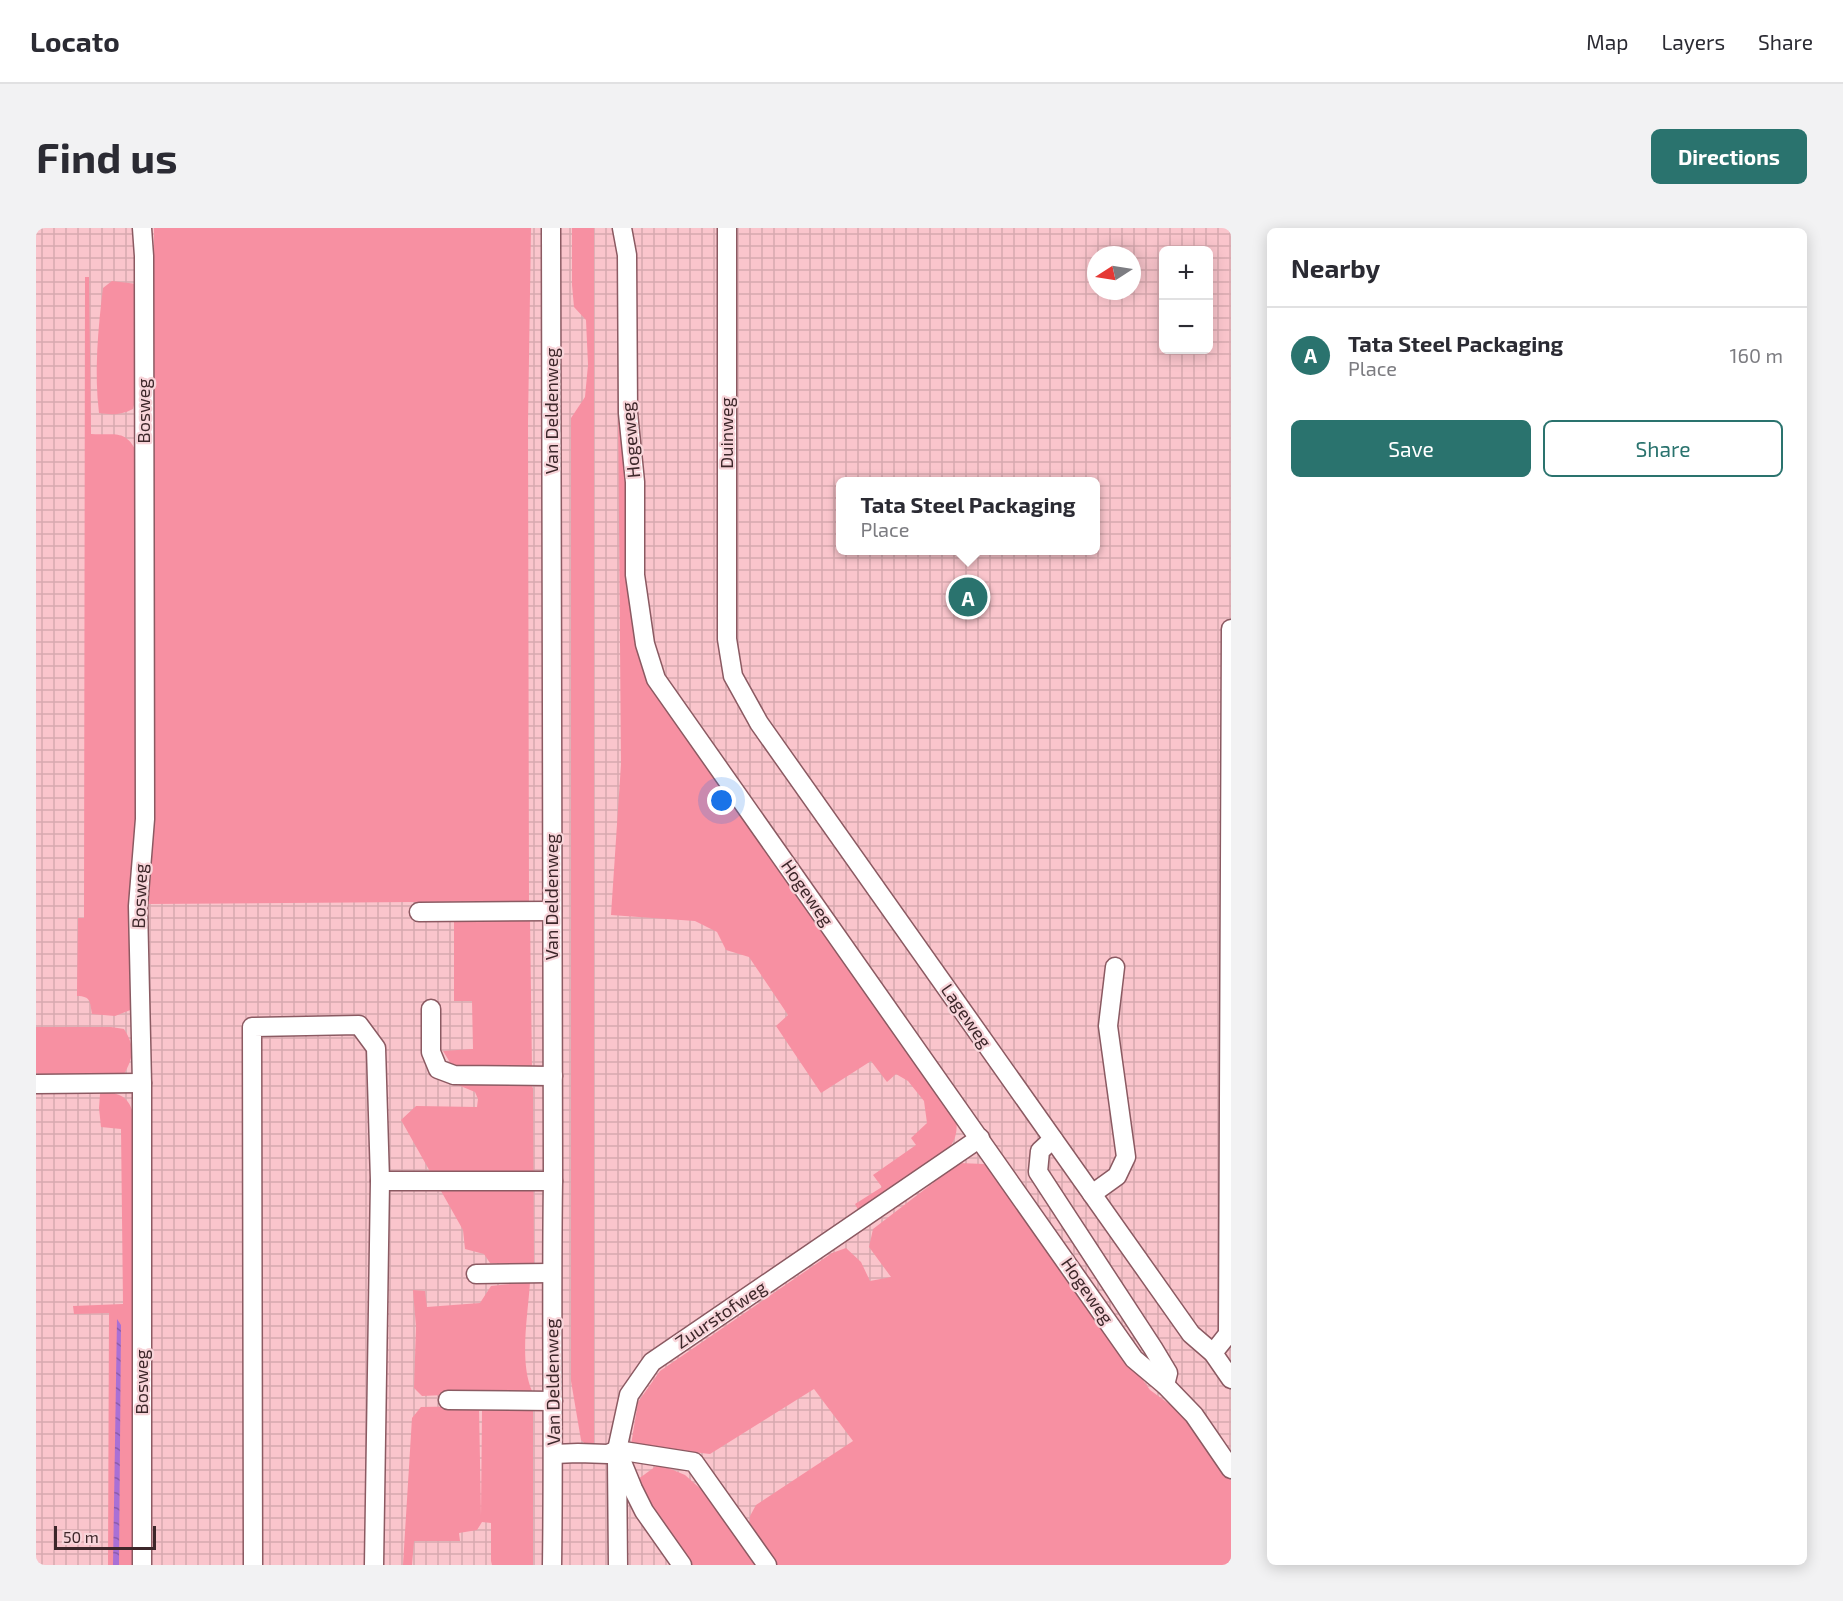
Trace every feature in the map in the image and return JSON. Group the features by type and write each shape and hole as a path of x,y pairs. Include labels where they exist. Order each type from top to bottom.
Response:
{"lane":[{"name":"Bosweg","path":"142,228 145,819 138,906 142,1083 142,1565"},
{"name":"Van Deldenweg","path":"551,228 553,558 551,1273 554,1454 552,1565"},
{"name":"Hogeweg","path":"622,228 627,255 628,413 635,482 635,575 645,644 656,679 1134,1359 1194,1415 1231,1469"},
{"name":"Duinweg","path":"727,228 727,639"},
{"path":"1213,1353 1228,1334 1231,1114 1231,629"},
{"name":"Lageweg","path":"727,639 733,676 759,723 1191,1334 1213,1353 1231,1379"},
{"path":"419,912 552,911"},
{"path":"1092,1194 1117,1176 1126,1157 1108,1026 1115,967"},
{"path":"431,1009 431,1052 438,1069 454,1075 553,1076"},
{"path":"253,1565 252,1027 359,1025 376,1048 380,1181 374,1565"},
{"path":"36,1084 142,1083"},
{"name":"Zuurstofweg","path":"618,1565 617,1450 629,1395 652,1362 980,1138"},
{"path":"1053,1139 1040,1151 1038,1172 1154,1348 1168,1373 1165,1386"},
{"path":"380,1181 553,1181"},
{"path":"476,1274 551,1273"},
{"path":"448,1400 553,1401"},
{"path":"617,1450 644,1511 682,1565"},
{"path":"554,1454 608,1454 617,1450 694,1462 767,1565"}],"shaded area":[{"path":"36,228 1231,228 1231,1565 36,1565"},
{"path":"154,228 531,228 528,423 529,901 147,904 147,878 155,811"},
{"path":"572,228 594,228 594,1444 585,1444 581,1440 571,1381 571,418 585,397 588,365 586,320 574,307"},
{"path":"85,277 89,277 91,434 122,436 132,444 136,451 137,796 130,897 133,938 129,972 133,1009 115,1016 92,1014 87,999 77,996 78,918 84,918"},
{"path":"112,281 137,284 135,401 133,409 112,414 99,413 97,366 103,288"},
{"path":"618,402 629,461 638,638 956,1115 955,1136 944,1154 860,1213 855,1204 882,1187 873,1175 916,1145 911,1138 927,1123 924,1101 908,1081 896,1074 887,1082 871,1061 821,1093 776,1026 788,1015 749,957 726,950 717,932 695,921 611,915 621,764"},
{"path":"530,919 532,1069 466,1069 451,1064 443,1051 473,1049 472,1001 454,1001 454,920"},
{"path":"36,1027 124,1029 131,1046 130,1062 124,1074 113,1076 80,1078 36,1073"},
{"path":"446,1080 529,1082 533,1088 534,1264 490,1263 484,1254 465,1249 463,1230 401,1120 416,1106 477,1107 478,1099 475,1092"},
{"path":"107,1092 126,1099 135,1118 134,1565 108,1565 109,1313 74,1314 73,1306 123,1304 121,1129 101,1127 100,1094"},
{"path":"959,1163 984,1164 1004,1184 1150,1390 1183,1414 1231,1481 1231,1565 774,1565 749,1529 750,1516 756,1505 853,1441 814,1389 710,1454 631,1445 638,1402 660,1371 832,1253 846,1248 861,1262 870,1281 891,1277 869,1247 873,1229"},
{"path":"530,1282 525,1352 528,1379 532,1391 422,1396 414,1388 416,1327 413,1290 425,1291 427,1307 480,1303 491,1286"},
{"path":"479,1406 481,1516 482,1410 533,1407 533,1565 492,1565 491,1523 482,1522 477,1530 459,1533 460,1541 414,1541 412,1565 403,1565 412,1418 421,1407"},
{"path":"659,1464 685,1475 703,1491 755,1565 687,1565 634,1482"}],"water":[{"path":"117,1319 121,1325 119,1565 113,1565"}],"place":[{"name":"Tata Steel Packaging","path":"968,597"}]}
